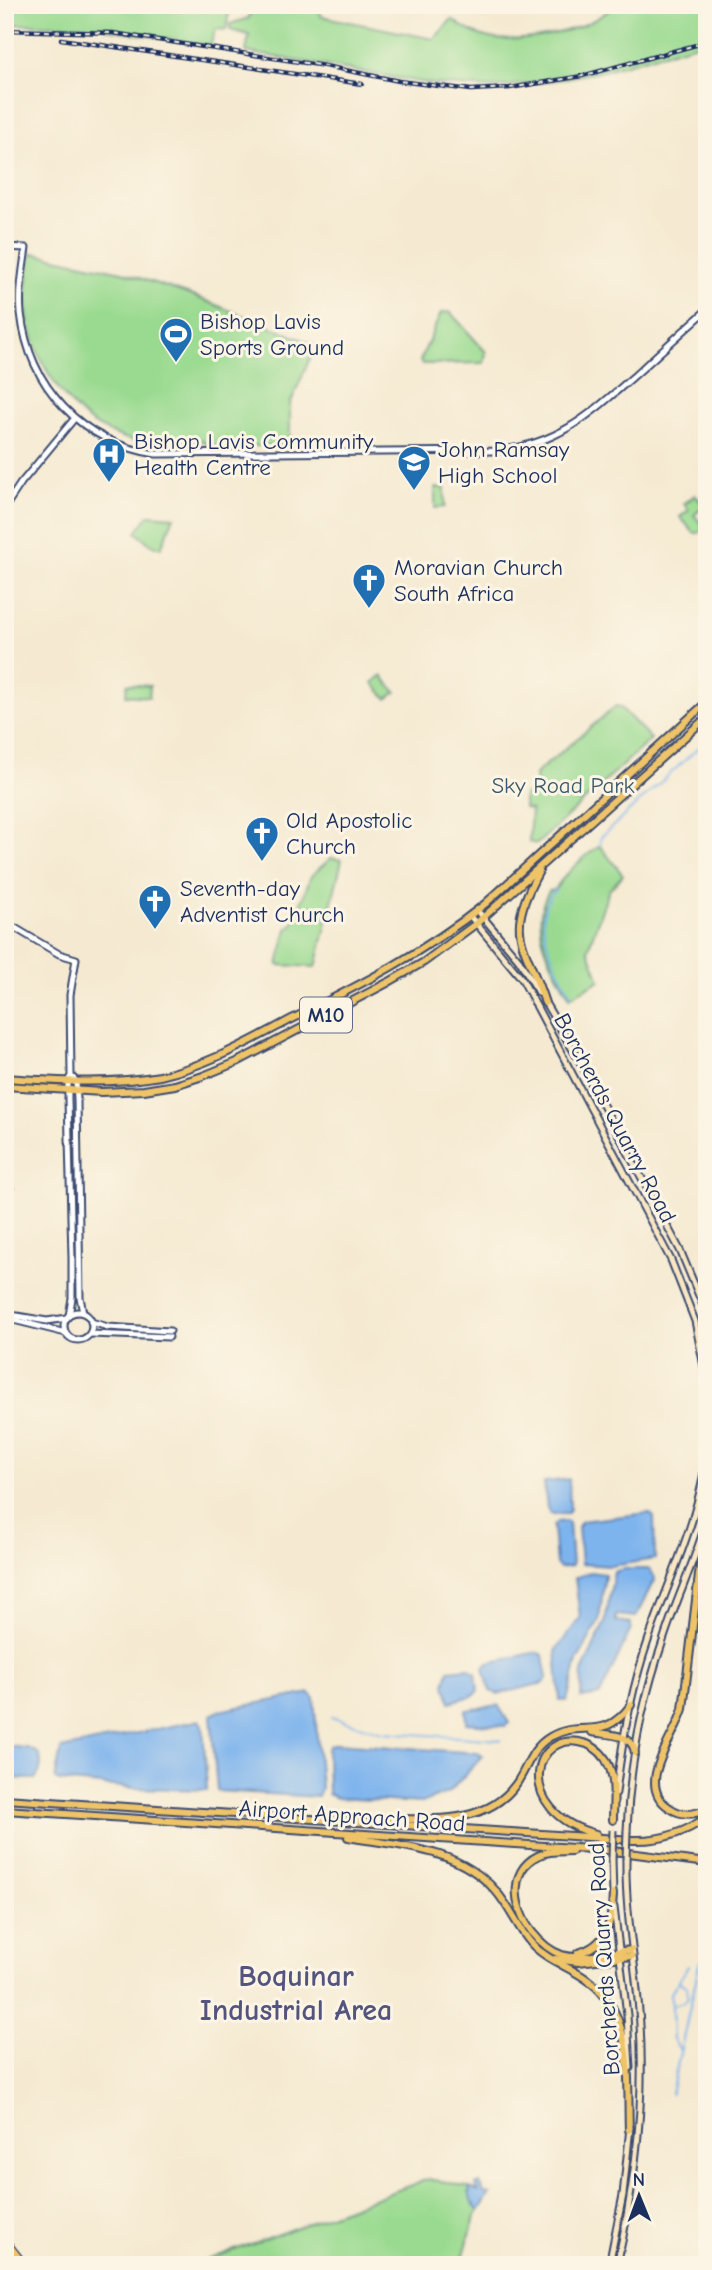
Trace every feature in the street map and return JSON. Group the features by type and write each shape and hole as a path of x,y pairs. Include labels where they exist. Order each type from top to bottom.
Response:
{"highway":[{"path":"5,2241 24,2265"},
{"path":"5,2259 9,2265"}],"main road":[{"name":"M10","path":"5,1078 106,1082 175,1072 213,1059 392,968 450,932 470,916 707,702"},
{"name":"M10","path":"5,1086 117,1092 154,1089 187,1082 218,1070 401,976 477,923 707,718"},
{"path":"542,866 524,900 520,932 522,948 545,1003"},
{"name":"Borcherds Quarry Road","path":"477,910 519,960 580,1062 683,1255 707,1315"},
{"name":"Borcherds Quarry Road","path":"470,916 506,957 526,986 668,1255 686,1293 695,1321 707,1382"},
{"name":"Borcherds Quarry Road","path":"609,2265 624,2188 629,2130 629,2040 613,1894 613,1820 623,1738 631,1705 647,1645 696,1506 707,1452"},
{"name":"Borcherds Quarry Road","path":"617,2265 631,2199 641,2072 640,2015 632,1953 626,1860 635,1753 657,1658 706,1522"},
{"path":"706,1522 683,1706 676,1730 657,1766 654,1779 657,1794 670,1809 687,1814 707,1809"},
{"path":"334,1820 460,1817 477,1814 494,1805 512,1790 531,1755 542,1742 561,1732 603,1728 613,1724 631,1705"},
{"path":"583,1730 623,1738 632,1742 635,1753"},
{"path":"607,1838 572,1826 547,1805 538,1788 538,1777 540,1766 549,1752 560,1745 574,1742 587,1744 599,1751 611,1770 613,1820"},
{"name":"Airport Approach Road","path":"5,1799 633,1840 673,1835 707,1817"},
{"name":"Airport Approach Road","path":"5,1810 605,1850 707,1863"},
{"path":"256,1828 395,1844 430,1852 472,1870 494,1889 529,1941 541,1952 595,1985 617,2015 626,2048 629,2130"},
{"path":"605,1850 549,1852 533,1859 524,1868 517,1883 516,1900 524,1921 551,1950 565,1956 632,1953"},
{"path":"538,1938 549,1947 564,1952 580,1952 592,1948 603,1938 609,1927 613,1894"},
{"path":"541,1952 571,1962 619,1954"}],"street":[{"path":"5,247 26,248 20,299 28,347 48,389 74,419 99,436 146,453 170,455 512,449 549,439 585,418 707,310"},
{"path":"5,507 21,483 74,419"},
{"path":"5,922 59,954 76,959 70,995 72,1079 77,1091 78,1120 79,1294 83,1313 91,1322 108,1327 170,1334 90,1334 79,1340 66,1333 64,1327 72,1298 68,1132 68,1090 72,1079"},
{"path":"5,1183 9,1184 10,1189 5,1193"},
{"path":"5,1316 47,1321 83,1313"},
{"path":"5,1316 66,1333"},
{"path":"90,1334 91,1322"}],"green space":[{"path":"5,5 230,5 226,30 216,29 210,46 101,26 5,24"},
{"path":"252,5 322,5 320,16 434,39 452,19 474,33 504,40 556,34 590,22 614,5 707,5 707,41 598,72 543,82 490,88 432,84 246,52 249,35 230,30 230,24 249,18"},
{"name":"Bishop Lavis Sports Ground","path":"32,253 122,272 196,297 316,345 290,404 290,439 282,439 282,446 209,446 201,440 186,446 161,447 116,435 90,421 57,387 35,344 26,303"},
{"path":"450,312 486,352 484,363 423,364 420,361 441,313"},
{"path":"435,488 445,488 445,507 435,508"},
{"path":"695,495 705,506 694,515 705,528 699,533 694,533 680,517 689,510 684,504"},
{"path":"149,515 174,517 161,548 149,543 136,532"},
{"path":"382,676 396,692 387,699 373,683"},
{"path":"127,684 150,686 149,697 126,695"},
{"name":"Sky Road Park","path":"616,706 651,739 537,844 529,842 531,810 524,808 524,796 536,787 535,774"},
{"path":"600,846 623,875 609,890 588,949 600,980 570,997 545,946 541,932 543,904 549,891 555,890 575,866"},
{"path":"331,858 342,860 316,967 278,965 287,929 293,924 311,876"},
{"path":"5,1892 13,1906 5,1937"},
{"path":"433,2180 470,2188 469,2192 479,2211 461,2265 194,2265 422,2181"}],"water":[{"path":"569,1479 570,1510 568,1513 551,1514 547,1508 544,1482"},
{"path":"649,1513 654,1517 655,1559 611,1566 581,1564 578,1527 581,1521"},
{"path":"557,1522 569,1523 572,1566 560,1568 556,1564 553,1526"},
{"path":"623,1569 650,1569 655,1578 636,1617 616,1615 616,1621 631,1623 631,1629 600,1695 581,1698 582,1672 605,1622 614,1572"},
{"path":"590,1572 605,1574 599,1621 577,1661 567,1701 560,1700 556,1650 580,1618 575,1578"},
{"path":"537,1652 543,1655 547,1678 544,1683 498,1694 490,1691 484,1668 488,1663"},
{"path":"469,1668 476,1673 478,1691 472,1696 450,1702 445,1684 449,1670"},
{"path":"310,1693 314,1698 321,1788 318,1797 217,1791 211,1715 219,1711"},
{"path":"498,1705 509,1723 505,1726 466,1723 466,1710"},
{"path":"200,1720 203,1725 207,1790 134,1788 55,1779 61,1749"},
{"path":"337,1743 478,1753 483,1756 449,1792 422,1803 337,1798 328,1794 327,1750 330,1745"},
{"path":"5,1746 27,1748 38,1753 41,1766 35,1779 5,1778"},
{"path":"479,2183 484,2193 490,2194 479,2211 472,2201 470,2188 478,2191 475,2185"}],"waterway":[{"path":"600,846 601,837 707,740"},
{"path":"556,890 547,901 544,927 552,957 571,995"},
{"path":"331,1717 383,1732 501,1740"},
{"path":"671,2094 700,1961"},
{"path":"672,2004 670,1995 688,1966"},
{"path":"678,1981 687,1987 688,1997 684,2002 672,2005 673,2039 680,2050"}],"railway":[{"path":"5,30 113,33 325,66 399,81 471,90 510,88 582,76 707,42"},
{"path":"61,39 362,84"}],"place":[{"name":"Bishop Lavis Sports Ground","path":"176,364"},
{"name":"Bishop Lavis Community Health Centre","path":"109,484"},
{"name":"John Ramsay High School","path":"414,492"},
{"name":"Moravian Church South Africa","path":"369,610"},
{"name":"Old Apostolic Church","path":"262,863"},
{"name":"Seventh-day Adventist Church","path":"155,931"}],"district":[{"name":"Boquinar Industrial Area","path":"296,1993"}]}
